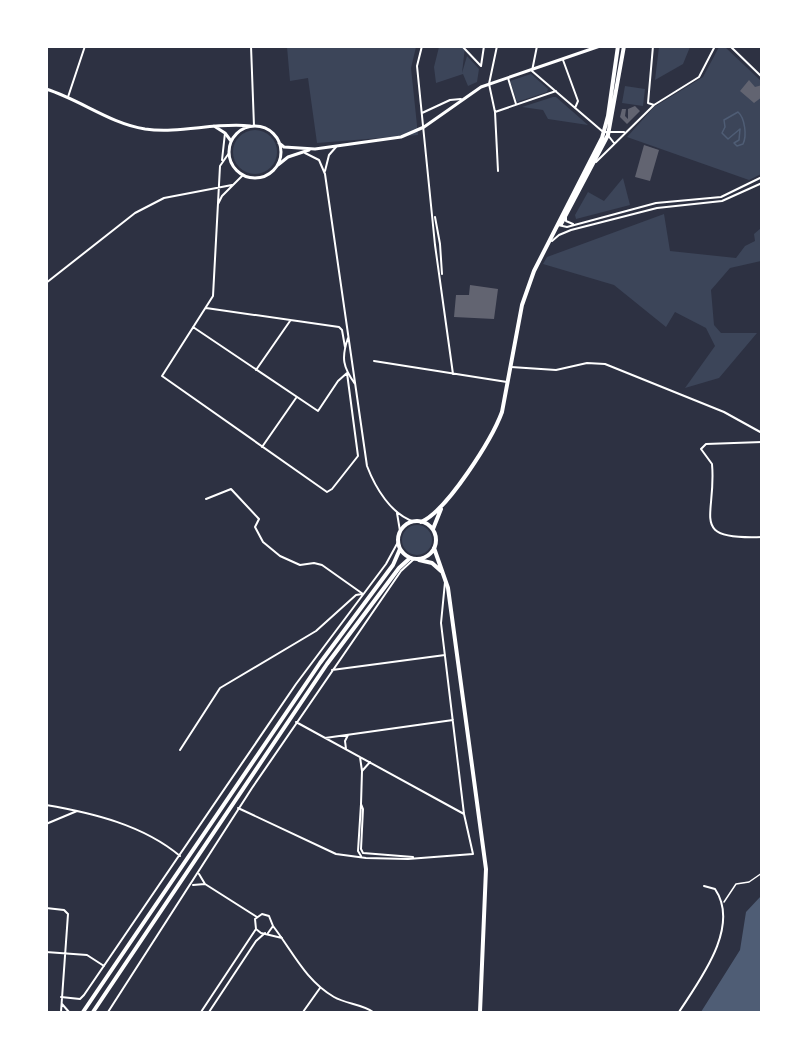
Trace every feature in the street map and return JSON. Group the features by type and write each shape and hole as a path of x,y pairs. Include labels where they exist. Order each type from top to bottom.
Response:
{"highway":[{"path":"530,283 594,164 607,133 623,47"},
{"path":"83,1012 307,681 393,565 399,549 400,531 434,514 495,430 502,412 522,305 530,283 607,133"},
{"path":"446,500 433,530 434,548 445,579 486,869 480,1012"},
{"path":"421,522 433,530"},
{"path":"93,1012 327,664 399,568 414,559 428,556 434,548"},
{"path":"399,549 414,559 436,566 445,579"}],"street":[{"path":"68,97 85,46"},
{"path":"251,46 252,126"},
{"path":"422,46 417,66 433,206 440,244 442,283 453,374"},
{"path":"462,46 481,66 484,46"},
{"path":"580,54 581,46"},
{"path":"252,126 242,129 231,141 229,153 233,166 243,175 262,177 288,157 302,152 401,137 424,127 461,99 489,84 600,46"},
{"path":"653,46 648,103 654,105"},
{"path":"594,164 654,105 699,77 715,46"},
{"path":"730,46 762,76"},
{"path":"498,171 495,112 489,84 497,47 537,47 532,71"},
{"path":"563,60 578,101 575,108"},
{"path":"532,71 607,133 614,143"},
{"path":"508,78 517,105"},
{"path":"46,89 68,97 105,117 144,129 166,131 212,125 252,126 267,129 284,147 315,149"},
{"path":"495,112 556,92"},
{"path":"422,113 450,100 461,99"},
{"path":"212,125 225,133 231,141"},
{"path":"607,133 621,133 628,130"},
{"path":"225,133 217,207 213,296 162,376 327,492 332,489 358,456 347,373 342,358 349,335"},
{"path":"276,166 280,159 279,143"},
{"path":"325,174 329,155 337,146"},
{"path":"326,148 329,155"},
{"path":"302,152 319,160 325,174 367,466 375,484 395,511 400,531"},
{"path":"222,160 229,153"},
{"path":"217,207 232,185 243,175"},
{"path":"559,226 656,203 721,196 762,177"},
{"path":"552,241 572,230 657,208 722,201 762,183"},
{"path":"46,283 135,213 164,198 232,185"},
{"path":"566,215 566,221 573,224"},
{"path":"559,226 572,230"},
{"path":"206,309 339,327 342,330 345,347"},
{"path":"256,370 290,321"},
{"path":"193,327 318,411 338,381 347,373"},
{"path":"374,361 508,382"},
{"path":"511,367 556,370 587,363 605,364 724,412 762,433"},
{"path":"347,373 356,386"},
{"path":"262,447 296,398"},
{"path":"762,442 706,444 701,449 712,464 710,494 712,529 716,533 733,538 762,537"},
{"path":"206,499 231,489 259,519 255,527 268,548 300,564 314,563 322,566 363,594"},
{"path":"395,511 415,522"},
{"path":"61,997 80,999 296,684 386,564 398,542"},
{"path":"108,1012 199,874 238,808 296,722 401,571 414,559"},
{"path":"238,808 329,852 416,858 473,854 464,814 441,623 445,579"},
{"path":"180,750 220,688 316,631 356,595 363,594"},
{"path":"332,670 445,655"},
{"path":"325,738 453,720"},
{"path":"296,722 464,814"},
{"path":"346,749 345,741 348,735"},
{"path":"360,757 362,772 358,851 362,855"},
{"path":"362,772 370,762"},
{"path":"46,805 96,813 163,843 180,856"},
{"path":"46,824 78,810"},
{"path":"199,874 205,884 257,917"},
{"path":"191,885 205,884"},
{"path":"680,1012 718,949 722,918 719,894 715,889 704,886"},
{"path":"46,908 64,910 68,914 61,1012"},
{"path":"257,917 262,914 270,916 273,926 303,971 320,988 337,999 373,1012"},
{"path":"201,1012 256,928 257,917"},
{"path":"208,1012 256,941 273,926"},
{"path":"256,928 283,939"},
{"path":"46,952 87,955 104,966"},
{"path":"303,1012 320,988"},
{"path":"60,1002 69,1012"},
{"path":"214,1005 214,1012"}],"path":[{"path":"722,918 724,902 736,884 749,882 762,873"}],"shaded area":[{"path":"287,47 416,47 411,68 418,135 317,143 308,78 290,81"},
{"path":"439,47 465,47 462,73 467,56 479,69 477,82 468,86 463,74 436,83 434,67"},
{"path":"659,47 690,47 683,64 655,80"},
{"path":"719,47 725,47 761,81 761,174 749,180 627,137 654,107 703,77"},
{"path":"531,74 548,89 547,92 517,102 510,81"},
{"path":"625,86 645,89 643,106 622,103"},
{"path":"556,97 588,125 548,119 543,110 522,107"},
{"path":"255,130 264,131 271,136 276,143 276,161 271,168 264,173 255,174 246,173 239,168 234,161 233,152 234,143 239,136 246,131"},
{"path":"623,178 630,205 576,219 575,215 588,192 604,201"},
{"path":"664,214 670,251 736,258 745,246 755,241 754,234 761,228 761,261 730,268 711,290 714,325 721,333 757,333 719,378 685,388 715,346 706,328 675,312 666,327 614,285 543,264 547,257"},
{"path":"417,525 428,529 432,540 428,551 417,555 406,551 402,540 406,529"},
{"path":"761,896 761,1012 701,1012 740,950 746,912"}],"building":[{"path":"749,80 755,87 762,85 762,97 754,103 740,91"},
{"path":"635,106 640,111 627,124 620,117 622,109 626,109 625,116 628,119 628,109"},
{"path":"644,145 659,150 650,181 635,177"},
{"path":"470,285 498,289 494,319 454,317 456,295 469,295"}],"waterway":[{"path":"738,112 744,123 745,136 743,144 737,146 734,143 739,140 740,129 728,139 722,133 725,127 724,120 738,112"}]}
